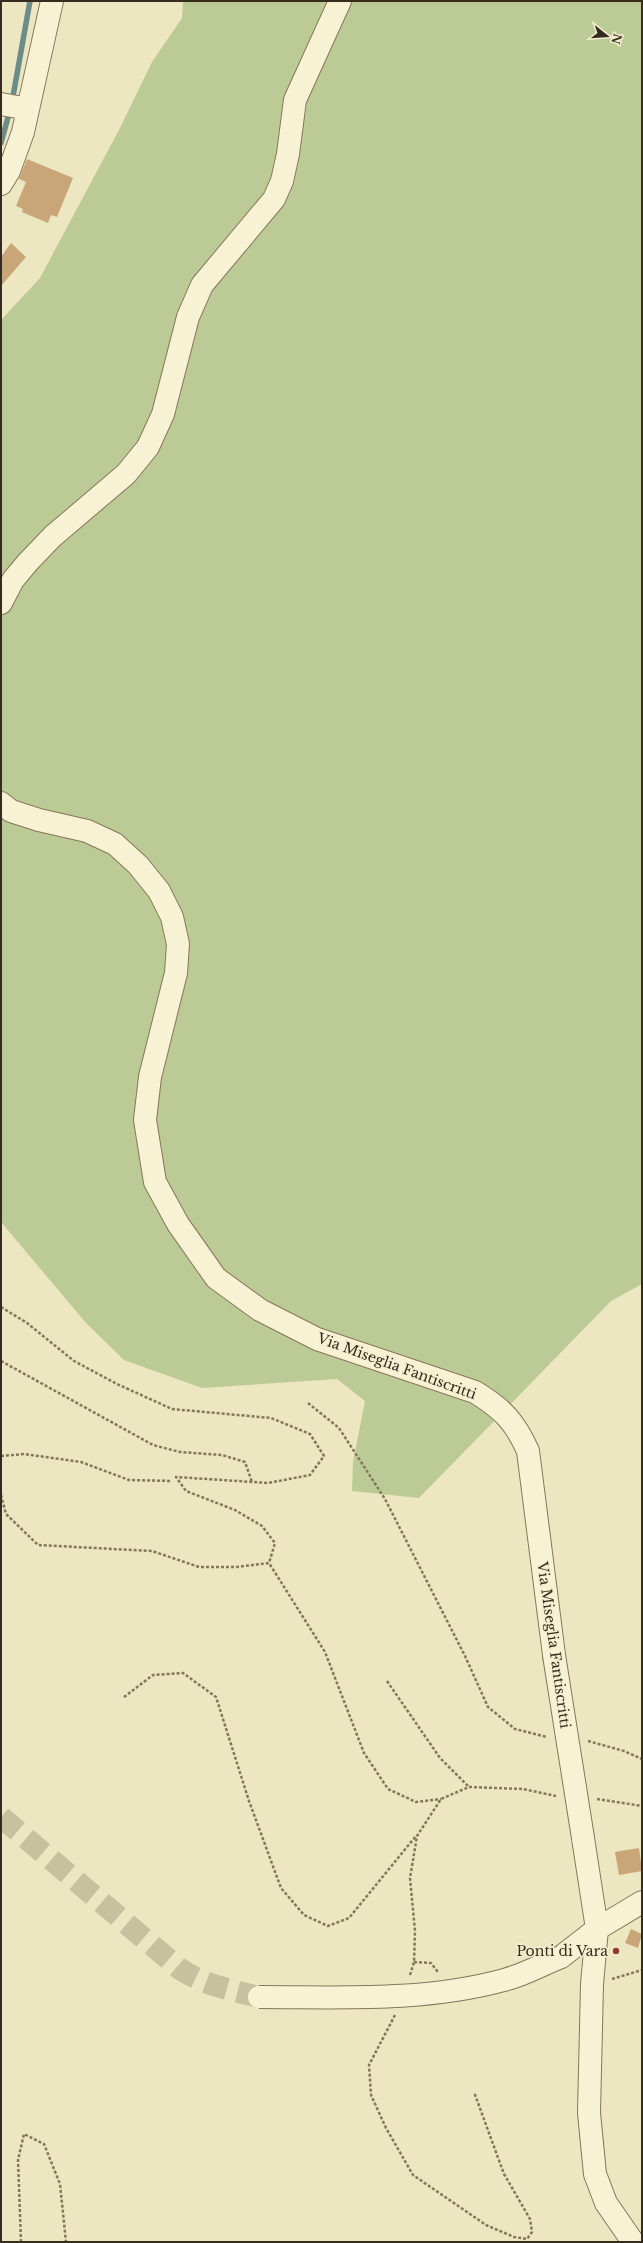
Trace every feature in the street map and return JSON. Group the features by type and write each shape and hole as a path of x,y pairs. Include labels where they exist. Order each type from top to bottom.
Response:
{"street":[{"path":"1,184 9,171 24,132 16,107 52,1"},
{"path":"1,603 13,580 28,562 53,536 126,474 148,447 163,414 188,317 202,285 274,199 282,181 288,154 295,100 340,1"},
{"name":"Via Miseglia Fantiscritti","path":"1,803 11,811 39,820 87,831 115,844 138,865 159,891 172,917 178,944 176,973 150,1077 145,1120 155,1182 178,1224 216,1278 260,1310 318,1339 475,1392 493,1403 509,1417 519,1432 528,1451 554,1655 597,1929 592,1984 589,2113 594,2174 606,2203 633,2242"},
{"path":"259,1997 408,1997 449,1992 506,1980 561,1957 597,1929 642,1902"}],"path":[{"path":"1,1307 27,1323 74,1361 117,1384 172,1409 271,1418 310,1434 324,1456 310,1475 268,1483 176,1477 186,1491 235,1510 262,1526 275,1543 269,1563 325,1652 364,1753 388,1789 416,1802 441,1799 469,1787 523,1789 558,1796"},
{"path":"1,1361 153,1446 180,1452 222,1455 245,1462 252,1482"},
{"path":"308,1403 339,1428 385,1499 465,1656 488,1707 515,1729 553,1737"},
{"path":"1,1456 24,1454 81,1462 129,1480 171,1480"},
{"path":"1,1495 6,1514 38,1545 152,1551 199,1567 236,1567 269,1563"},
{"path":"124,1697 153,1675 183,1672 216,1697 249,1801 281,1888 304,1915 328,1926 349,1918 417,1836 441,1799"},
{"path":"387,1681 440,1758 469,1787"},
{"path":"583,1739 624,1751 642,1759"},
{"path":"593,1798 642,1806"},
{"path":"409,1977 414,1962 415,1931 410,1878 417,1836"},
{"path":"592,1984 642,1970"},
{"path":"396,2013 369,2065 370,2095 386,2128 413,2175 486,2225 514,2237 527,2239 532,2232 530,2219 504,2174 474,2092"},
{"path":"21,2242 18,2160 24,2134 44,2144 60,2184 66,2242"}],"green space":[{"path":"183,1 642,1 642,1284 611,1301 419,1498 352,1491 353,1462 365,1401 337,1379 202,1388 124,1360 86,1323 1,1222 1,320 40,278 120,128 152,62 182,18"}],"building":[{"path":"27,159 73,178 57,217 51,215 48,223 22,212 23,209 16,206 26,182 19,179"},
{"path":"11,243 26,257 1,286 1,257"},
{"path":"639,1848 642,1871 619,1875 615,1852"},
{"path":"631,1929 642,1934 638,1948 625,1943"}],"waterway":[{"path":"12,102 30,1"},
{"path":"1,143 10,110"}],"tunnel":[{"path":"1,1817 180,1969 189,1975 208,1983 259,1997"}],"place":[{"name":"Ponti di Vara","path":"616,1951"}]}
